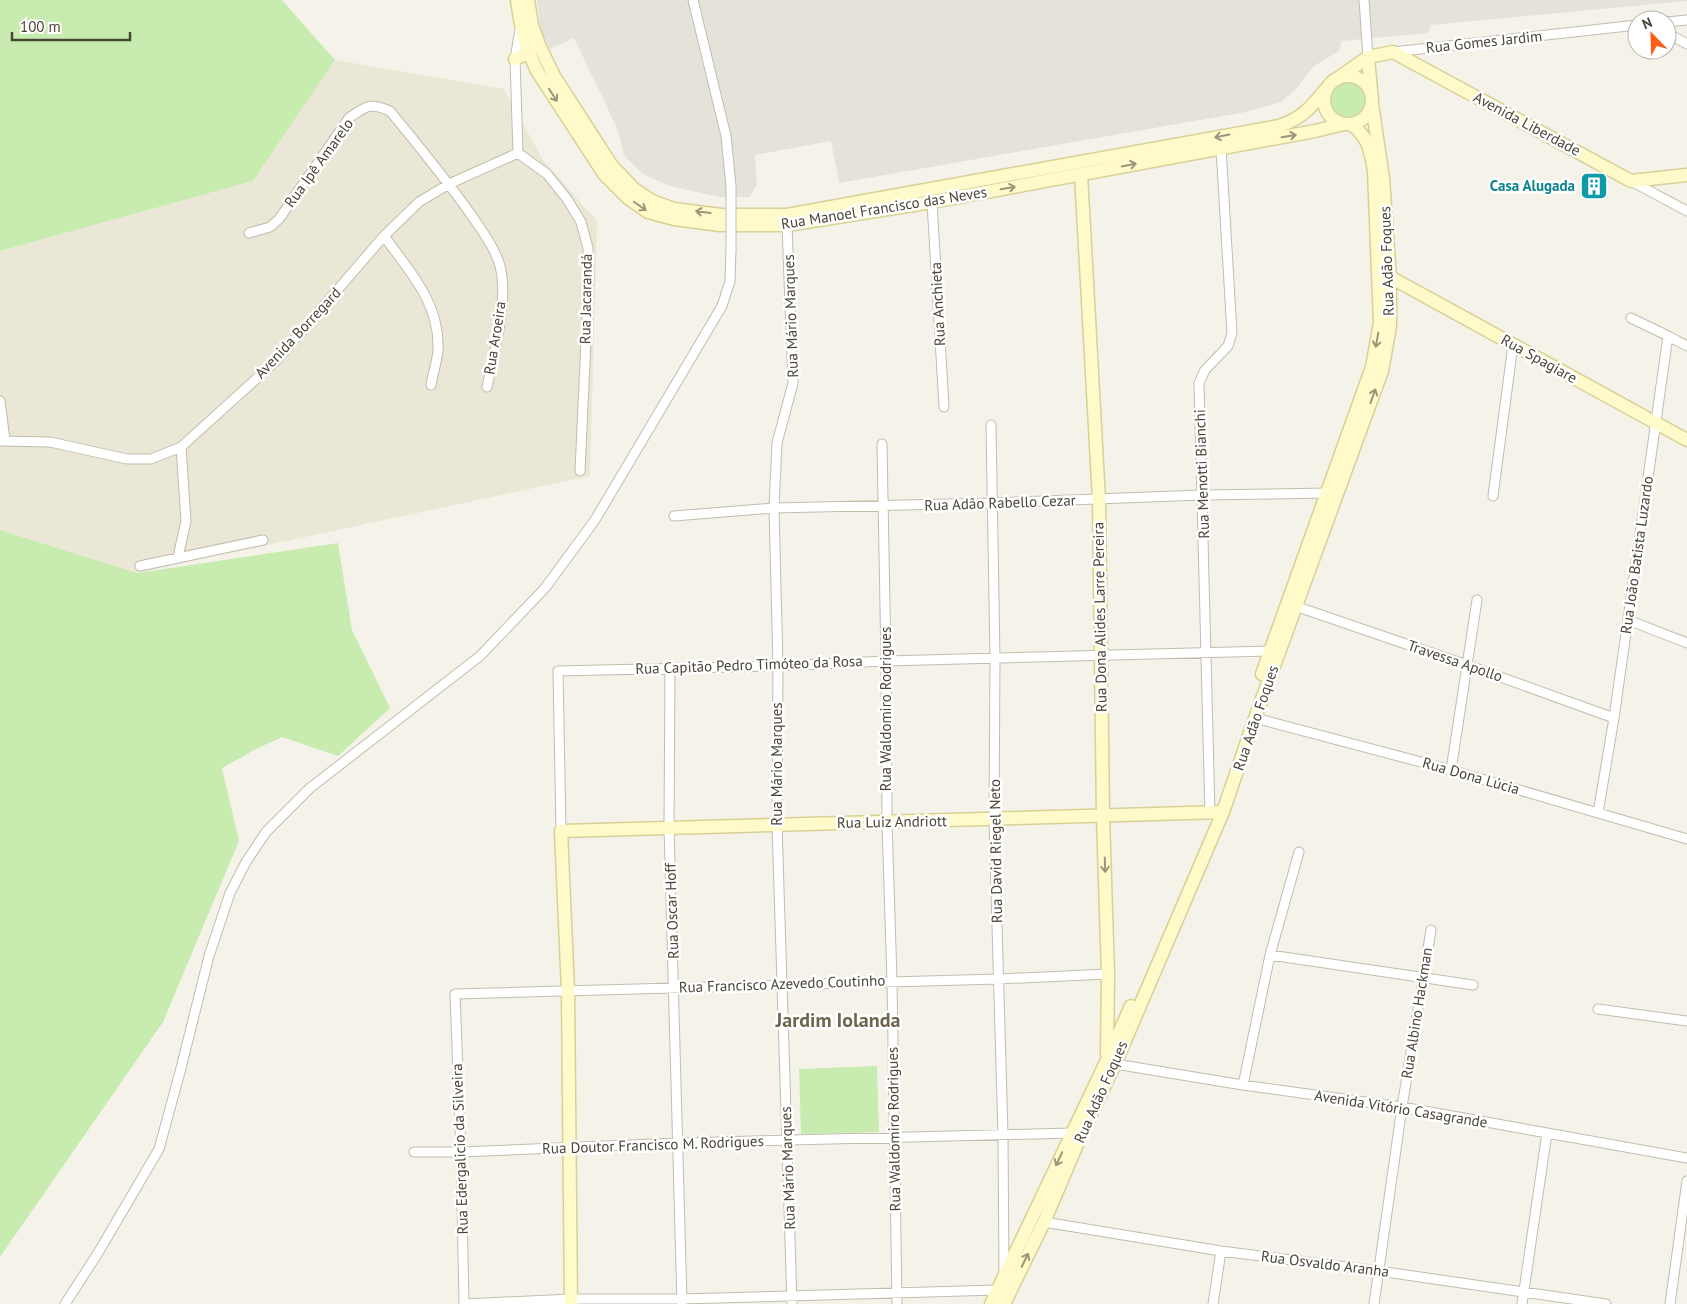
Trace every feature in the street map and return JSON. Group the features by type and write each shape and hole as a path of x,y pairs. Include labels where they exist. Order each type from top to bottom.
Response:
{"main road":[{"path":"518,0 526,26"},
{"path":"526,26 528,0"},
{"path":"515,59 528,53 532,46 525,10 528,0"},
{"name":"Rua Manoel Francisco das Neves","path":"526,26 528,53 537,71 604,174 628,198 648,212 674,220 720,225 787,226 932,202 1348,124"},
{"name":"Rua Manoel Francisco das Neves","path":"526,26 539,45 554,76 612,166 634,189 652,201 674,209 720,215 787,215 1279,126 1294,120 1309,109 1326,89"},
{"name":"Rua Gomes Jardim","path":"1337,78 1368,57 1393,52"},
{"name":"Avenida Liberdade","path":"1393,52 1631,180"},
{"name":"Rua Adão Foques","path":"1004,1304 1044,1222 1255,718 1382,371 1390,326 1390,278 1383,178 1368,57"},
{"path":"1345,76 1359,79 1365,83 1372,100 1369,111 1359,122 1348,124 1337,122 1326,111 1324,96 1326,89 1337,78 1345,76"},
{"name":"Rua Adão Foques","path":"1216,812 1270,651 1372,367 1380,323 1374,171 1370,147 1363,133 1348,124"},
{"name":"Rua Dona Alides Larre Pereira","path":"1081,174 1099,500 1103,817 1111,1062"},
{"path":"1631,180 1687,175"},
{"name":"Rua Spagiare","path":"1390,278 1687,440"},
{"name":"Rua Luiz Andriott","path":"561,831 1103,817 1216,812"},
{"path":"561,831 568,990 571,1302"},
{"name":"Rua Adão Foques","path":"991,1304 1072,1133 1111,1062"}],"street":[{"path":"65,1304 98,1253 159,1149 209,956 230,893 246,862 266,832 310,788 480,656 545,588 595,520 722,306 730,281 731,186 726,136 693,0"},
{"path":"1364,0 1368,57"},
{"path":"518,153 515,59 526,26"},
{"name":"Rua Gomes Jardim","path":"1393,52 1627,26"},
{"name":"Rua Ipê Amarelo","path":"248,233 270,227 280,219 349,118 364,108 376,104 390,111 449,184"},
{"name":"Rua Menotti Bianchi","path":"1216,812 1207,652 1199,383 1204,370 1228,346 1232,334 1220,148"},
{"name":"Avenida Borregard","path":"3,441 50,442 127,459 151,459 181,447 276,361 384,236 419,202 449,184 518,153"},
{"name":"Rua Jacarandá","path":"518,153 547,174 567,199 581,222 588,248 589,276 580,471"},
{"name":"Avenida Liberdade","path":"1631,180 1687,211"},
{"name":"Rua Aroeira","path":"449,184 489,242 500,265 502,286 501,311 487,387"},
{"name":"Rua Anchieta","path":"932,202 944,407"},
{"name":"Rua Mário Marques","path":"787,226 794,383 777,443 774,508 778,666 777,824 792,1299"},
{"path":"384,236 423,291 433,310 438,351 431,385"},
{"path":"1631,318 1687,346"},
{"name":"Rua João Batista Luzardo","path":"1598,813 1614,718 1668,336"},
{"path":"1493,496 1513,345"},
{"path":"0,402 3,441"},
{"name":"Rua David Riegel Neto","path":"991,425 995,658 994,820 1003,1135 1004,1276"},
{"name":"Rua Waldomiro Rodrigues","path":"882,444 887,822 892,981 897,1304"},
{"path":"178,558 186,521 181,447"},
{"name":"Rua Adão Rabello Cezar","path":"674,516 774,508 1327,493"},
{"path":"140,566 263,540"},
{"path":"1451,770 1477,600"},
{"name":"Travessa Apollo","path":"1296,606 1614,718"},
{"path":"1628,620 1687,643"},
{"name":"Rua Capitão Pedro Timóteo da Rosa","path":"561,831 558,671 1270,651"},
{"name":"Rua Oscar Hoff","path":"670,668 669,827 681,1301"},
{"name":"Rua Dona Lúcia","path":"1255,718 1451,770 1687,838"},
{"path":"1243,1085 1270,955 1299,852"},
{"name":"Rua Albino Hackman","path":"1374,1304 1402,1107 1431,930"},
{"path":"1270,955 1473,985"},
{"name":"Rua Francisco Azevedo Coutinho","path":"455,994 1108,974"},
{"name":"Rua Edergalicio da Silveira","path":"455,994 464,1304"},
{"path":"1598,1009 1687,1021"},
{"name":"Avenida Vitório Casagrande","path":"1111,1062 1243,1085 1402,1107 1687,1158"},
{"name":"Rua Doutor Francisco M. Rodrigues","path":"414,1152 1072,1133"},
{"path":"1522,1304 1547,1133"},
{"path":"1670,1304 1687,1181"},
{"name":"Rua Osvaldo Aranha","path":"1044,1222 1221,1251 1379,1271 1606,1304"},
{"path":"1213,1304 1221,1251"},
{"path":"464,1304 792,1299 998,1290"}],"shaded area":[{"path":"537,0 1687,1 1431,25 1428,33 1342,41 1339,51 1314,66 1296,89 1281,102 1246,112 839,183 831,141 755,155 757,185 749,197 719,197 670,186 643,174 625,157 617,128 574,38 550,49 541,31"},
{"path":"335,60 504,89 543,160 597,221 590,476 137,573 0,530 0,251 253,181"}],"green space":[{"path":"0,0 282,0 335,60 253,181 0,251"},
{"path":"1347,79 1360,85 1366,98 1360,111 1347,117 1334,111 1328,98 1334,85"},
{"path":"0,530 137,573 338,543 352,630 390,708 338,756 282,737 222,768 239,841 163,1022 0,1257"},
{"path":"877,1066 879,1132 801,1134 799,1069"}],"place":[{"name":"Casa Alugada","path":"1594,186"}],"district":[{"name":"Jardim Iolanda","path":"838,1020"}]}
